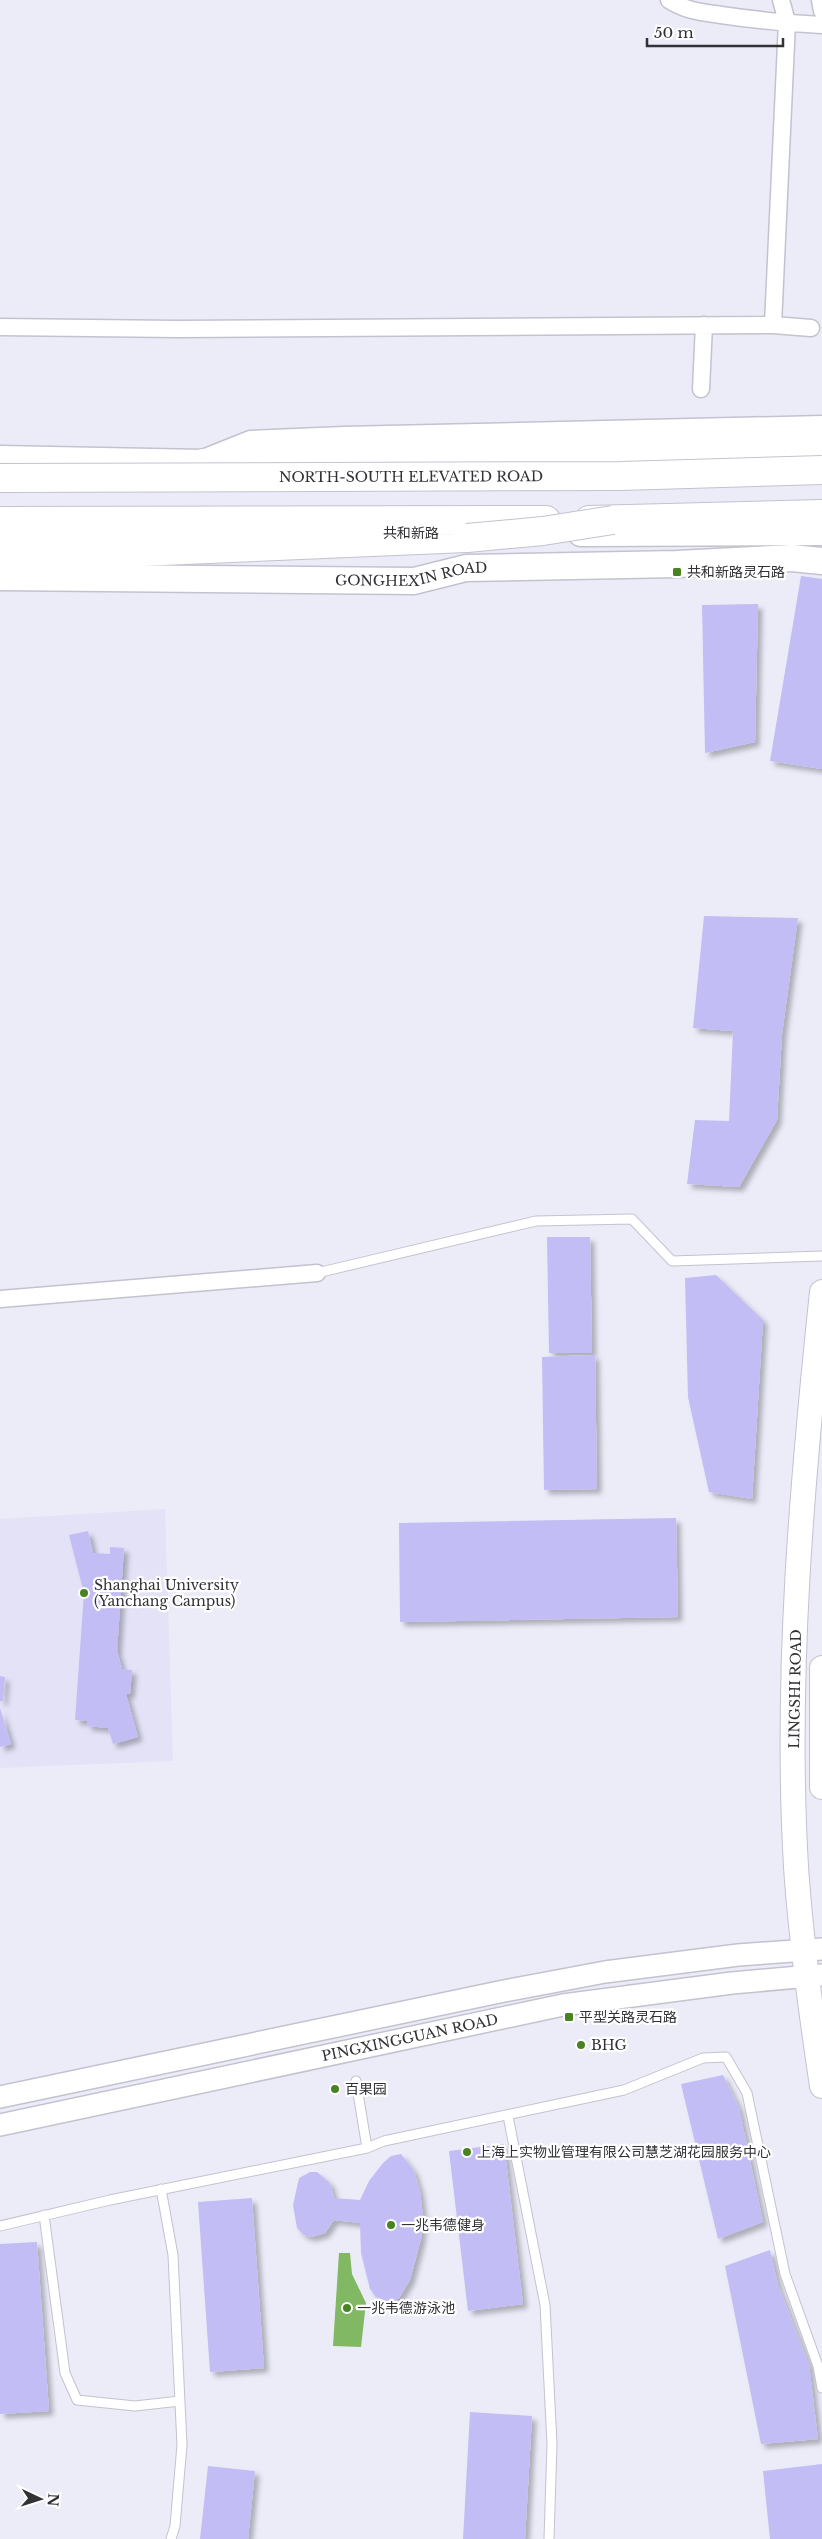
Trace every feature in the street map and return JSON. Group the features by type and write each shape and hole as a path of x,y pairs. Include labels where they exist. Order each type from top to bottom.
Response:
{"highway":[{"path":"203,463 788,448 822,449"},
{"name":"NORTH-SOUTH ELEVATED ROAD","path":"0,478 611,476 822,470"},
{"path":"0,522 613,520 822,514"},
{"path":"0,558 467,538 543,531 613,520"}],"main road":[{"path":"203,463 251,444 822,429"},
{"path":"0,459 203,463 272,477 822,466"},
{"path":"466,568 513,532"},
{"name":"共和新路","path":"0,540 266,534 822,532"},
{"path":"647,534 694,563"},
{"name":"GONGHEXIN ROAD","path":"0,577 414,581 466,568 694,563 792,558 822,561"},
{"name":"LINGSHI ROAD","path":"822,1292 808,1423 797,1560 794,1694 796,1867 813,1950 822,2086"},
{"name":"LINGSHI ROAD","path":"822,1668 822,1787"}],"street":[{"path":"669,0 684,9 745,20 822,25"},
{"path":"774,324 787,22 781,0"},
{"path":"820,0 822,11"},
{"path":"0,327 188,329 774,324 811,328"},
{"path":"701,389 704,325"},
{"path":"0,1299 317,1273"},
{"name":"PINGXINGGUAN ROAD","path":"0,2097 513,1989 605,1972 738,1955 813,1950"},
{"name":"PINGXINGGUAN ROAD","path":"0,2125 563,2005 732,1983 814,1976"}],"lane":[{"path":"317,1273 536,1221 632,1219 672,1261 822,1256"},
{"path":"0,2226 161,2189 367,2148 384,2141 624,2090 702,2058 726,2057 747,2093 786,2274 820,2365 822,2388"},
{"path":"356,2081 367,2148"},
{"path":"508,2116 545,2305 552,2444 549,2539"},
{"path":"161,2189 173,2255 182,2445 175,2526 171,2539"},
{"path":"44,2215 65,2373 77,2400 135,2406 180,2400"}],"shaded area":[{"name":"Shanghai University (Yanchang Campus)","path":"165,1509 173,1761 0,1768 0,1519"},
{"path":"339,2253 350,2253 352,2274 366,2303 361,2347 333,2346"}],"building":[{"path":"801,576 822,579 822,769 770,761"},
{"path":"758,604 755,742 705,753 702,605"},
{"path":"704,916 798,918 782,1034 777,1120 739,1187 687,1184 695,1120 729,1121 733,1031 693,1028"},
{"path":"547,1237 590,1237 592,1353 549,1353"},
{"path":"716,1275 763,1320 752,1499 709,1492 688,1397 685,1278"},
{"path":"595,1355 597,1489 544,1490 542,1357"},
{"path":"676,1518 678,1617 400,1622 399,1523"},
{"path":"88,1531 93,1553 110,1554 110,1547 124,1548 117,1651 122,1669 132,1670 130,1694 126,1694 138,1737 113,1744 108,1728 87,1726 88,1721 75,1720 84,1593 69,1535"},
{"path":"0,1676 5,1677 3,1701 0,1701"},
{"path":"0,1708 11,1744 0,1747"},
{"path":"723,2075 739,2108 763,2222 718,2239 681,2084"},
{"path":"504,2144 523,2304 468,2311 449,2151"},
{"name":"一兆韦德健身","path":"401,2154 414,2171 420,2192 423,2217 421,2239 410,2280 399,2298 389,2302 376,2297 370,2289 361,2253 360,2223 334,2220 325,2233 312,2237 304,2235 297,2228 293,2205 299,2178 310,2172 317,2172 330,2183 334,2198 360,2200 369,2181 383,2163 391,2156"},
{"path":"252,2198 264,2368 210,2372 198,2202"},
{"path":"37,2242 49,2411 0,2414 0,2244"},
{"path":"770,2250 778,2285 809,2365 818,2439 761,2444 725,2266"},
{"path":"470,2412 532,2416 525,2539 463,2539"},
{"path":"822,2464 822,2539 770,2539 763,2471"},
{"path":"208,2466 255,2471 248,2539 200,2539"}],"place":[{"name":"共和新路灵石路","path":"677,572"},
{"name":"Shanghai University (Yanchang Campus)","path":"84,1593"},
{"name":"平型关路灵石路","path":"569,2017"},
{"name":"BHG","path":"581,2045"},
{"name":"百果园","path":"335,2089"},
{"name":"上海上实物业管理有限公司慧芝湖花园服务中心","path":"467,2152"},
{"name":"一兆韦德健身","path":"391,2225"},
{"name":"一兆韦德游泳池","path":"347,2308"}]}
